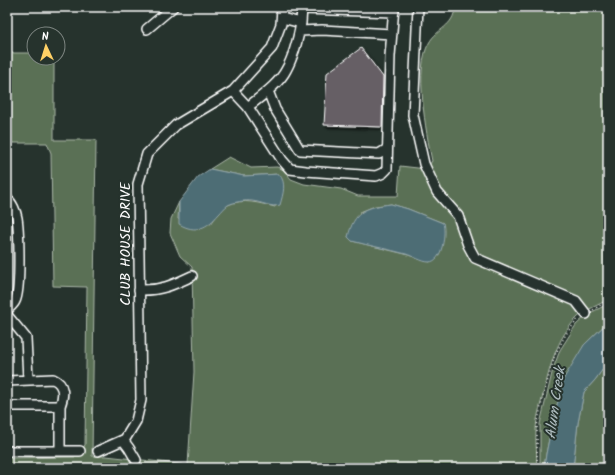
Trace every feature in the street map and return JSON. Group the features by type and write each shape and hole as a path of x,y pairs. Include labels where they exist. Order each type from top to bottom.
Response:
{"street":[{"path":"147,29 173,7"},
{"name":"CLUB HOUSE DRIVE","path":"123,440 136,421 140,400 138,184 147,154 176,125 233,91 272,48 281,24 282,7"},
{"path":"418,7 413,115 424,164 436,192 458,216 468,245 475,258 576,301 586,314"},
{"path":"233,91 248,107 282,160 290,169 376,176 383,173 387,169 390,56 394,9 302,8 298,39 286,72 268,91 248,107"},
{"path":"282,18 300,27 322,30 392,34"},
{"path":"268,91 275,109 300,150 379,154 387,149"},
{"path":"7,199 17,217 19,270 18,291 15,302 7,310"},
{"path":"139,290 151,290 170,286 192,276"},
{"path":"7,315 26,338 28,379"},
{"path":"7,380 54,379 59,382 62,387 62,400 60,406 60,451"},
{"path":"7,406 60,406"},
{"path":"98,451 123,440 136,460"},
{"path":"7,451 80,451"}],"path":[{"path":"536,468 537,426 543,397 555,355 566,334 578,319 608,300"}],"green space":[{"path":"455,7 608,7 608,299 584,312 577,318 570,326 559,344 551,364 537,418 536,468 7,468 7,458 76,457 85,445 87,287 53,286 51,153 47,143 7,143 7,53 26,53 26,66 54,66 54,140 96,140 92,456 106,456 188,465 194,372 192,267 180,256 170,233 171,219 179,202 178,219 211,224 223,208 234,203 251,202 275,207 279,174 244,176 210,169 229,157 251,168 277,167 284,170 291,179 304,184 341,189 358,196 398,196 400,166 426,169 432,161 424,118 422,68 425,54 432,38 452,19","holes":["391,204 443,223 430,262 405,254 352,241 348,237 360,212 375,206"]},
{"path":"608,304 608,322 584,345 552,424 544,468 540,468 540,424 553,369 560,350 576,325 588,314"},
{"path":"608,362 608,468 573,468 578,423 584,392"}],"water":[{"path":"210,169 244,176 279,174 284,185 280,205 270,205 252,201 233,203 228,205 210,223 201,228 191,229 179,224 179,202 198,177"},
{"path":"391,204 443,223 444,239 438,257 434,261 423,261 406,254 352,241 348,237 354,221 362,212 375,207"},
{"path":"608,322 608,362 584,392 578,423 573,468 544,468 552,424 564,378 584,345"}],"building":[{"path":"361,48 383,77 382,127 324,125 327,73"}],"water label":[{"name":"Alum Creek","path":"556,403"}]}
